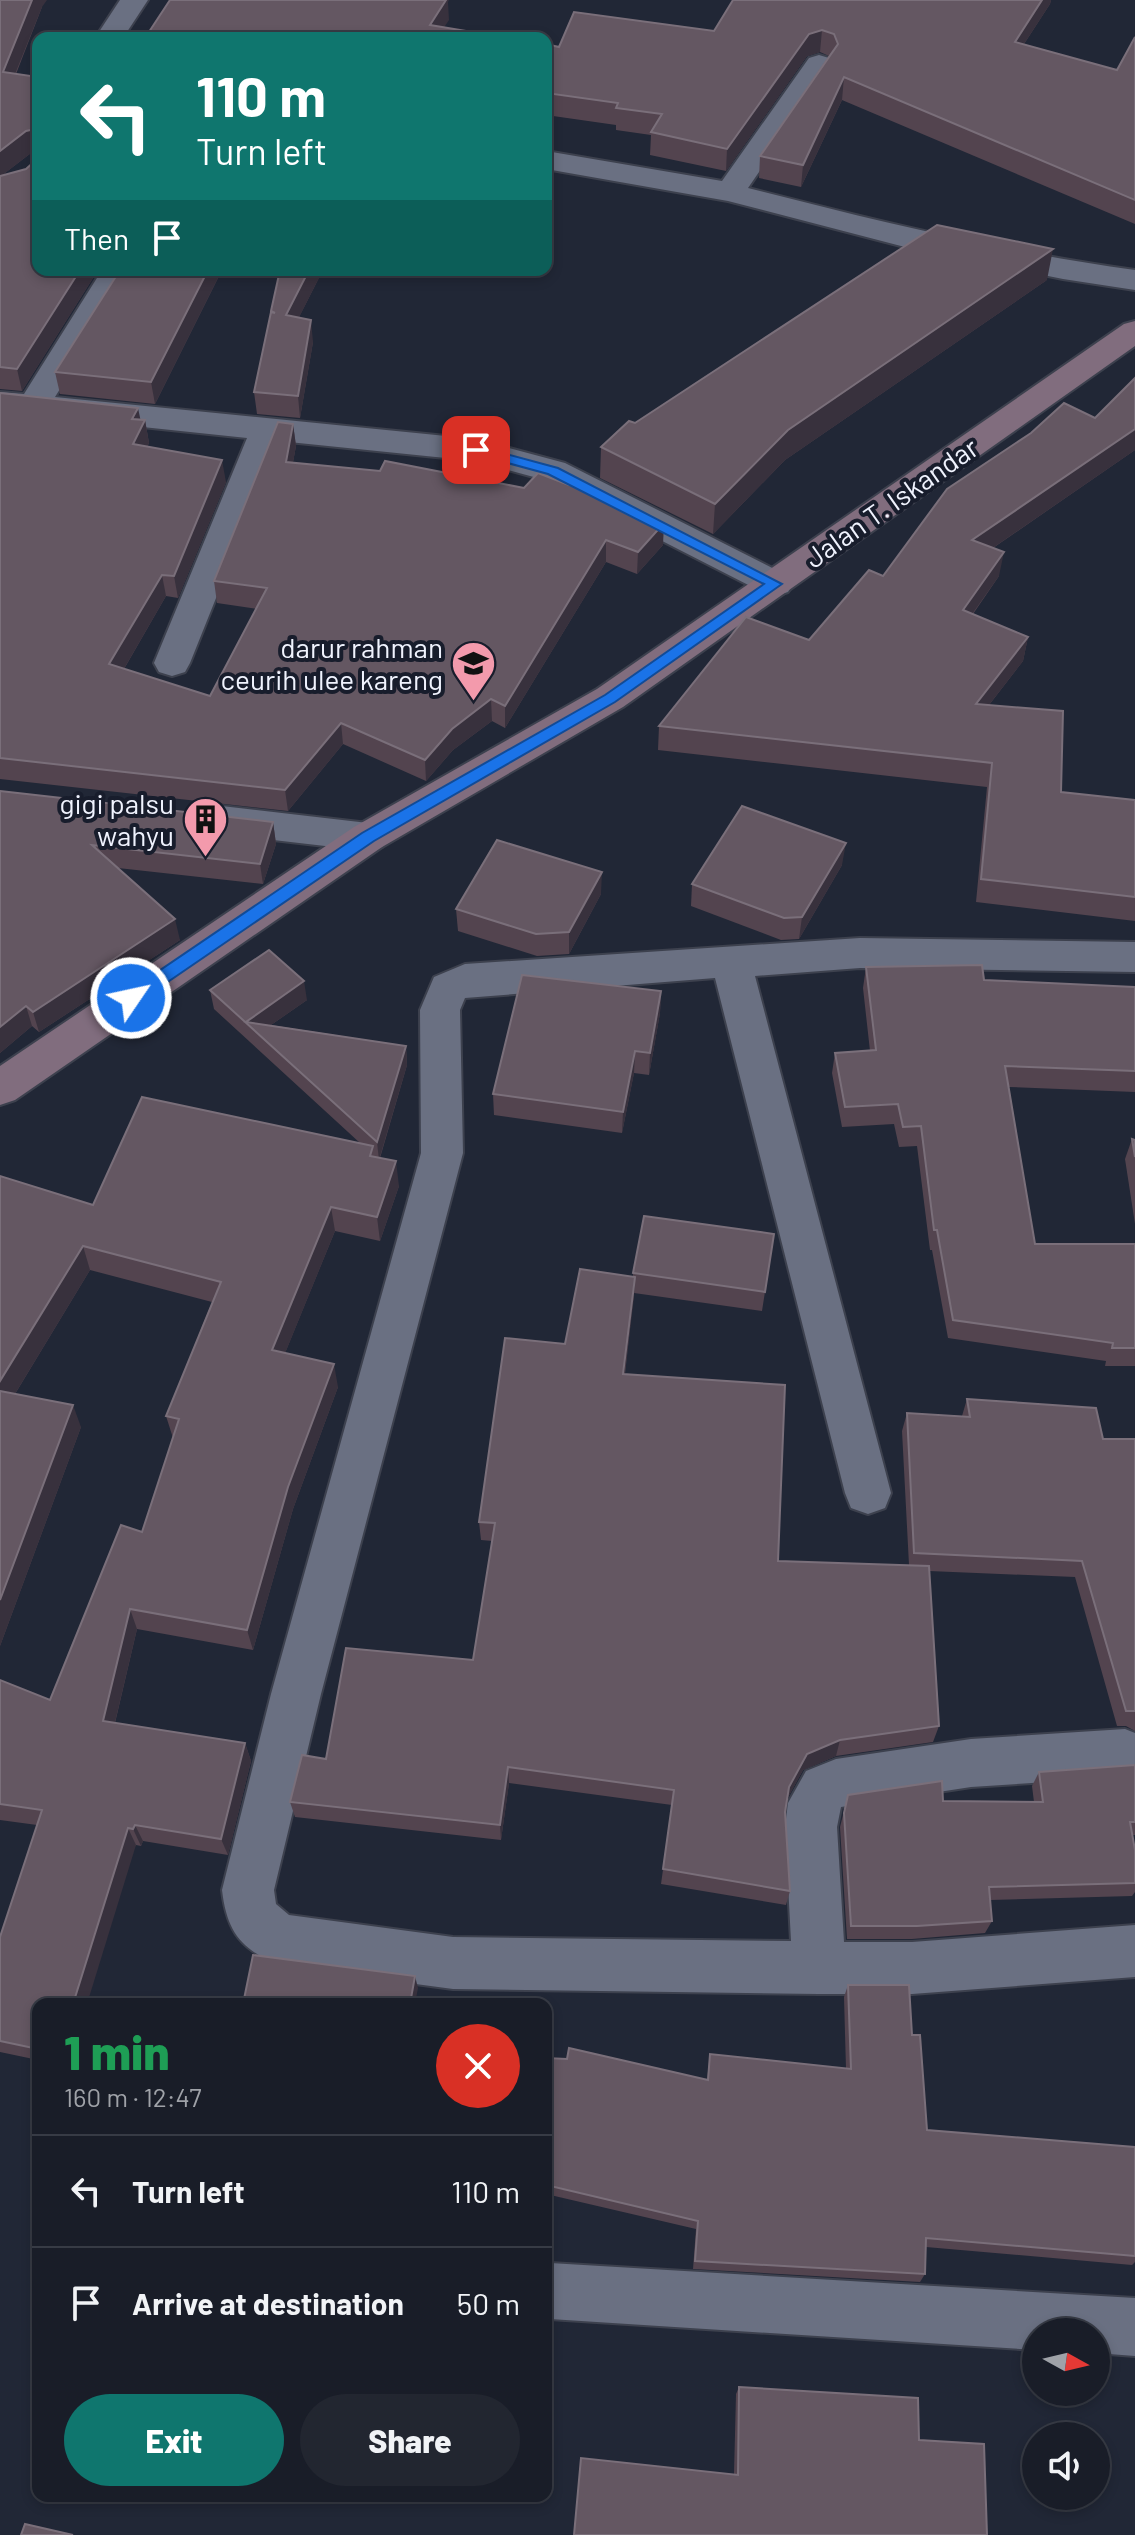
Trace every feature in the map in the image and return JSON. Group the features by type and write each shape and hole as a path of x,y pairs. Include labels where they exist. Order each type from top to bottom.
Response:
{"street":[{"path":"113,32 134,0"},
{"path":"730,192 819,64"},
{"path":"552,161 730,192 901,237 1063,270 1135,280"},
{"path":"34,404 114,276"},
{"name":"Jalan T. Iskandar","path":"0,1088 368,837 610,698 1135,331"},
{"path":"0,402 476,450 516,459 553,471 775,584"},
{"path":"172,663 267,429"},
{"path":"184,816 368,837"},
{"path":"1135,957 860,953 465,980 448,988 440,1010 442,1153 296,1694 248,1890 250,1912 258,1926 281,1940 453,1963 912,1968 1135,1951"},
{"path":"731,962 868,1493"},
{"path":"819,1968 811,1827 813,1803 824,1788 836,1783 971,1763 1125,1753"},
{"path":"552,2291 1135,2327"}],"building":[{"path":"0,0 32,0 3,72 32,76 32,130 0,151"},
{"path":"170,0 446,0 430,25 472,32 149,32"},
{"path":"733,0 1042,0 1015,42 1117,70 1135,37 1135,200 844,77 803,165 760,156 838,44 834,34 822,30 809,34 727,149 651,132 662,114 616,108 618,103 552,94 552,45 559,47 574,12 714,31"},
{"path":"32,164 32,276 76,276 17,369 0,367 0,176 26,169"},
{"path":"937,225 1053,249 788,430 715,504 601,447 629,421 635,423"},
{"path":"116,276 205,276 151,382 55,372"},
{"path":"279,276 306,276 286,315 311,320 298,396 254,392 271,312 275,313 271,311"},
{"path":"1135,378 1135,429 972,540 1004,552 963,610 1028,637 976,704 1063,711 1061,792 1135,800 1135,897 981,879 992,763 659,726 746,617 809,640 869,570 883,576 947,489 1031,433 1064,403 1095,418"},
{"path":"0,393 138,408 132,419 145,420 133,444 222,460 174,576 162,575 109,664 210,696 267,588 214,581 278,422 293,424 286,462 380,471 385,461 524,488 538,473 569,485 576,478 664,523 638,552 606,540 505,706 491,699 452,729 425,760 341,723 285,790 0,758"},
{"path":"0,791 273,822 260,864 92,845 175,919 33,1012 26,1006 0,1027"},
{"path":"742,806 846,843 802,917 784,918 692,884"},
{"path":"497,840 602,872 569,932 536,934 456,909"},
{"path":"269,950 304,981 246,1022 406,1046 377,1142 210,990"},
{"path":"982,965 984,980 1135,987 1135,1071 1005,1066 1035,1244 1135,1244 1135,1348 1112,1348 1113,1343 953,1320 937,1230 934,1230 921,1126 903,1127 898,1104 845,1107 835,1053 876,1050 866,967"},
{"path":"522,975 661,991 650,1053 635,1051 623,1112 493,1094"},
{"path":"142,1097 373,1146 370,1156 396,1161 377,1217 331,1207 272,1350 334,1364 288,1487 247,1630 130,1609 103,1721 245,1743 221,1839 135,1825 133,1829 128,1828 75,1998 32,1998 32,2048 0,2041 0,1937 42,1810 0,1804 0,1680 50,1700 121,1525 142,1532 179,1419 166,1416 221,1282 83,1246 0,1381 0,1176 93,1205"},
{"path":"644,1216 774,1234 765,1292 633,1273"},
{"path":"580,1269 635,1277 623,1374 785,1385 778,1561 929,1566 939,1726 840,1740 807,1754 789,1787 785,1812 790,1891 663,1869 674,1790 508,1767 500,1825 290,1802 302,1755 326,1759 346,1648 473,1660 495,1523 479,1522 505,1338 565,1344"},
{"path":"0,1391 73,1405 0,1600"},
{"path":"967,1399 1096,1408 1103,1439 1135,1439 1135,1711 1126,1711 1082,1561 914,1553 907,1413 970,1417"},
{"path":"1135,1765 1135,1822 1130,1822 1135,1850 1135,1883 989,1887 992,1921 851,1926 844,1813 848,1795 942,1781 943,1801 1043,1802 1039,1772"},
{"path":"253,1955 415,1976 411,1998 244,1998"},
{"path":"848,1985 909,1985 912,2035 920,2035 927,2130 1135,2147 1135,2256 926,2238 925,2274 695,2261 698,2221 552,2186 552,2058 567,2059 569,2048 708,2080 710,2054 851,2069"},
{"path":"739,2387 918,2398 919,2440 984,2444 987,2535 574,2535 581,2458 738,2475"},
{"path":"25,2524 73,2535 21,2535"}],"place":[{"name":"darur rahman ceurih ulee kareng","path":"474,702"},
{"name":"gigi palsu wahyu","path":"205,858"}],"route":[{"path":"131,998 368,837 610,698 775,584 553,471 476,450"}]}
